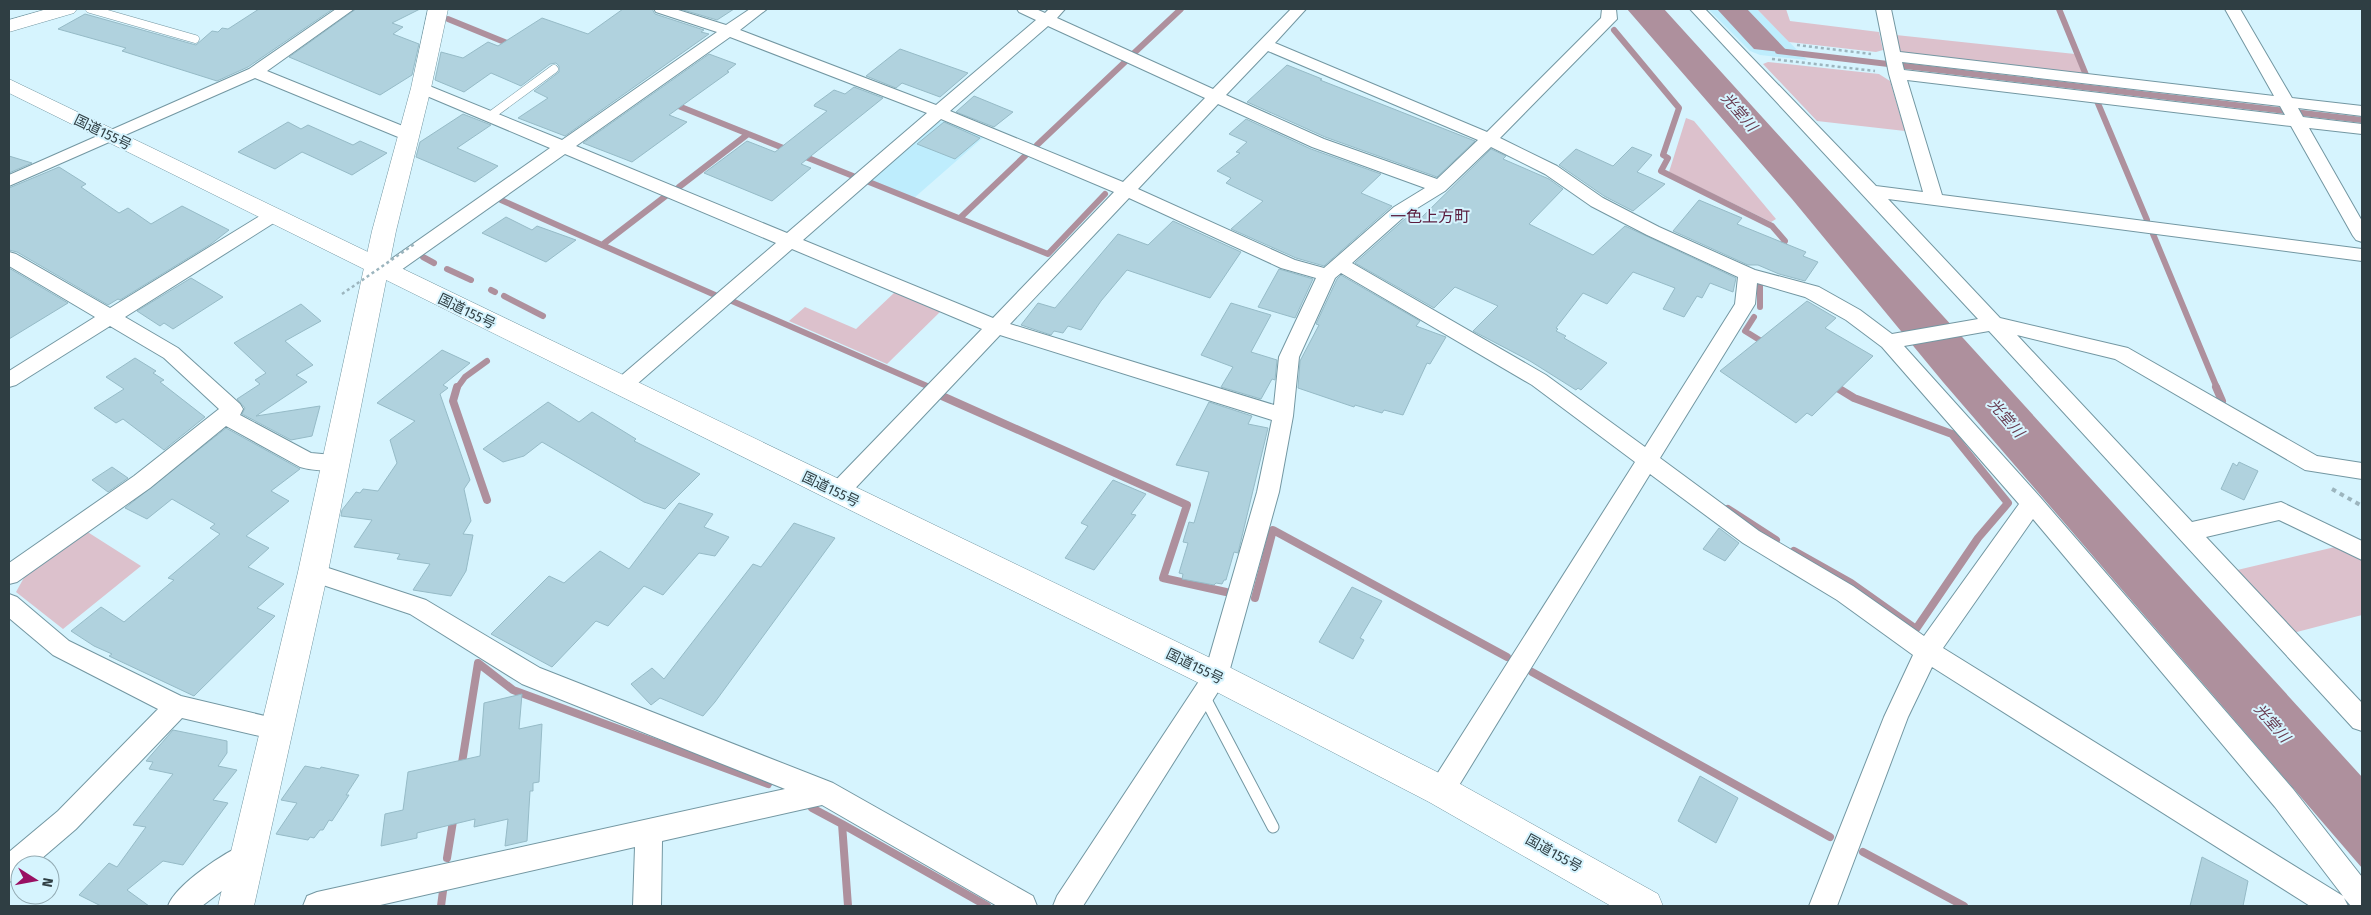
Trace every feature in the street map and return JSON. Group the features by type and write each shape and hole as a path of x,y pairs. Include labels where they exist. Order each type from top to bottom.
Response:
{"main road":[{"path":"9,26 67,9"},
{"path":"236,906 313,572 336,462 382,269 409,135 438,9"},
{"name":"国道155号","path":"9,86 838,492 1210,686 1441,791 1645,906"}],"street":[{"path":"9,181 255,72 346,9"},
{"path":"382,269 564,147 760,9"},
{"path":"1024,9 1052,14 1216,96 1318,143 1438,186"},
{"path":"838,492 1299,9"},
{"path":"1068,906 1210,686 1268,492 1283,416 1289,357 1333,270 1400,211 1438,186 1490,139 1608,19 1609,9"},
{"path":"1698,9 1871,191 1984,324 2187,532 2361,715"},
{"path":"1882,9 1895,65 1934,199"},
{"path":"2233,9 2362,236"},
{"path":"671,10 939,112 1126,190 1288,264 1333,270 1539,380 1751,537 1844,593 1927,651 2334,906"},
{"path":"622,386 1052,14"},
{"path":"1265,44 1490,139 1550,170 1597,202 1653,231 1748,274 1812,292 1854,315 1892,341 2284,798 2362,900"},
{"path":"1895,65 2292,112 2362,112"},
{"path":"255,72 409,135"},
{"path":"421,88 996,326 1283,416"},
{"path":"2292,112 2362,129"},
{"path":"1871,191 2362,255"},
{"path":"9,380 274,215"},
{"path":"9,258 171,353 233,409 142,482 9,575"},
{"path":"1441,791 1745,304 1748,274"},
{"path":"1892,341 1984,324 2121,353 2313,464 2362,471"},
{"path":"224,416 308,461 336,462"},
{"path":"1823,906 1896,718 1927,651 2032,503"},
{"path":"2187,532 2281,511 2362,551"},
{"path":"313,572 418,608 531,676 824,792 1023,906"},
{"path":"9,604 60,648 177,706 277,729"},
{"path":"9,869 66,820 177,706"},
{"path":"317,906 824,792"},
{"path":"647,906 649,831"},
{"path":"182,906 198,891 247,856"}],"lane":[{"path":"90,9 196,39"},
{"path":"490,116 554,69"},
{"path":"1210,686 1273,827"}],"path":[{"path":"1797,45 1895,65"},
{"path":"1746,60 1764,58 1895,65"},
{"path":"342,294 416,243"}],"shaded area":[{"path":"1708,9 1757,9 1807,60 1760,55 1750,51"},
{"path":"1757,9 1786,9 1790,21 1879,32 1883,50 1876,52 1789,42"},
{"path":"1896,35 2075,54 2084,76 1909,57 1900,51"},
{"path":"1768,62 1879,74 1890,81 1905,131 1817,121 1763,64"},
{"path":"1686,118 1694,121 1776,219 1771,222 1669,172"},
{"path":"951,120 986,135 914,198 871,180 936,122"},
{"path":"895,292 941,311 887,364 789,321 805,307 856,329"},
{"path":"86,531 141,566 63,629 16,592 26,574"},
{"path":"2335,547 2362,560 2362,615 2293,633 2233,571"}],"water":[{"name":"光堂川","path":"1627,9 1664,9 2362,777 2362,868 1943,382 1792,199"},
{"path":"1717,9 1747,9 1789,53 1754,49"}],"building":[{"path":"259,9 333,9 248,67 217,81 122,51 126,48 58,29 85,14 196,45 212,31 218,32 222,28 228,29"},
{"path":"356,9 420,9 392,23 403,27 393,34 419,44 412,75 380,95 289,57"},
{"path":"623,9 652,9 655,14 704,30 701,32 709,34 565,136 518,118 548,98 534,91 559,72 559,66 556,63 550,64 521,86 491,73 464,92 435,80 441,52 463,58 488,42 498,46 542,18 588,34"},
{"path":"680,9 734,9 717,20"},
{"path":"900,49 968,73 940,97 902,83 896,88 866,76"},
{"path":"709,54 736,64 727,71 729,72 669,115 687,122 632,162 583,143"},
{"path":"1287,65 1322,79 1320,80 1475,141 1437,177 1325,137 1247,102"},
{"path":"854,87 883,98 801,164 811,168 772,201 704,173 747,141 775,152 827,111 814,106 815,104 834,90 845,94"},
{"path":"974,96 1013,112 994,127 956,112"},
{"path":"463,114 491,125 457,148 498,166 475,182 416,157 420,142"},
{"path":"1246,119 1311,149 1381,174 1361,193 1392,206 1324,266 1296,258 1231,229 1263,201 1226,183 1231,178 1217,171 1240,153 1236,152 1247,142 1229,134"},
{"path":"288,122 301,129 308,125 353,145 360,141 387,153 352,175 302,152 275,169 238,152"},
{"path":"944,122 980,138 955,159 917,144"},
{"path":"1632,147 1652,155 1637,172 1665,184 1633,211 1604,196 1559,165 1576,149 1613,166"},
{"path":"1491,149 1506,156 1503,159 1549,179 1563,189 1529,224 1593,255 1625,226 1736,278 1733,292 1710,283 1702,298 1697,296 1684,317 1663,309 1675,288 1633,272 1607,304 1583,293 1556,328 1558,329 1556,331 1566,336 1564,338 1607,363 1581,390 1578,388 1576,390 1530,361 1473,331 1498,306 1455,287 1434,308 1355,263 1410,214 1420,219"},
{"path":"9,156 32,163 9,173"},
{"path":"59,167 86,184 81,187 119,213 128,208 151,224 182,206 229,230 211,244 120,300 118,299 108,305 17,252 9,250 9,188"},
{"path":"1699,200 1742,218 1737,224 1806,252 1803,256 1818,262 1805,281 1779,274 1758,265 1748,265 1673,231"},
{"path":"506,217 532,230 537,226 576,240 546,262 482,233"},
{"path":"1173,221 1241,252 1210,298 1127,270 1101,301 1081,330 1068,326 1063,333 1054,331 1051,335 1021,325 1038,303 1055,308 1118,234 1148,245"},
{"path":"9,268 68,303 9,339"},
{"path":"1279,269 1313,279 1295,318 1258,307"},
{"path":"1341,275 1420,321 1416,326 1446,337 1430,364 1427,363 1403,415 1384,410 1382,413 1355,405 1354,407 1298,388 1300,361 1319,325 1316,324 1337,279"},
{"path":"191,278 223,297 173,329 164,323 160,326 137,311"},
{"path":"1807,301 1836,318 1825,328 1873,356 1812,416 1807,413 1796,423 1720,371"},
{"path":"1231,303 1271,315 1251,352 1277,360 1275,380 1272,379 1261,399 1221,387 1233,367 1201,355"},
{"path":"301,304 321,321 285,341 313,365 296,375 307,382 256,416 320,406 312,436 291,440 242,414 245,408 237,399 260,384 255,380 266,373 234,343"},
{"path":"442,350 470,363 443,385 448,388 440,394 470,480 464,489 471,521 463,534 473,535 466,571 451,596 413,590 430,564 397,559 400,554 354,547 372,520 341,516 342,510 356,492 360,493 363,489 378,491 397,463 390,440 415,421 377,403"},
{"path":"135,358 156,371 153,373 164,380 160,382 205,417 164,450 123,419 116,423 94,408 124,389 106,377"},
{"path":"548,402 579,422 592,412 636,439 634,441 700,474 665,509 644,502 542,442 524,456 503,462 483,449"},
{"path":"1209,402 1252,416 1248,424 1268,428 1238,553 1234,552 1226,580 1222,584 1216,583 1214,585 1182,579 1183,574 1179,573 1188,543 1183,542 1189,522 1194,523 1209,472 1176,465"},
{"path":"226,428 300,469 271,491 289,501 246,536 269,548 248,567 284,584 257,608 275,616 194,696 109,656 112,654 94,646 71,631 101,607 124,622 174,580 168,578 220,534 210,528 215,524 172,499 147,519 125,508"},
{"path":"2239,462 2258,471 2244,500 2221,489 2233,463 2237,466"},
{"path":"112,467 128,478 108,492 92,480"},
{"path":"1113,480 1146,494 1131,514 1136,515 1094,570 1065,558 1088,526 1081,523"},
{"path":"679,503 713,514 704,527 729,537 715,556 699,553 663,595 644,586 608,626 596,621 552,667 491,634 549,576 564,583 600,551 629,569"},
{"path":"794,523 835,538 715,702 703,716 660,698 651,705 631,684 652,668 664,679 753,564 761,567"},
{"path":"1719,528 1739,543 1725,561 1703,549"},
{"path":"1352,587 1382,601 1360,638 1364,640 1353,659 1319,642"},
{"path":"522,694 519,729 542,724 539,782 533,783 533,791 530,791 527,841 505,846 508,819 474,827 475,819 417,833 417,838 381,846 385,814 403,810 408,772 480,756 484,703"},
{"path":"173,730 227,741 227,753 218,766 237,770 213,800 228,803 183,865 163,861 127,890 149,906 101,906 79,895 109,863 117,867 146,827 133,825 173,774 149,769 153,762 146,761"},
{"path":"305,766 320,769 321,767 359,775 332,821 329,820 323,830 320,830 314,838 310,837 308,840 276,834 297,803 281,800"},
{"path":"1700,776 1738,798 1716,843 1678,821"},
{"path":"2202,857 2248,881 2243,906 2190,906"}],"waterway":[{"path":"1133,54 1181,9"},
{"path":"2059,9 2086,75"},
{"path":"448,19 512,45"},
{"path":"1614,30 1679,108 1663,155 1668,158 1661,171 1772,226 1785,241 1779,252"},
{"path":"1778,51 2362,120"},
{"path":"1037,145 1127,60"},
{"path":"2097,101 2147,220"},
{"path":"671,103 853,176"},
{"path":"679,187 748,134"},
{"path":"960,218 1027,154"},
{"path":"869,182 1048,254 1105,194"},
{"path":"602,245 667,195"},
{"path":"501,200 602,245"},
{"path":"2153,234 2217,388"},
{"path":"602,245 715,295"},
{"path":"423,257 434,263"},
{"path":"447,269 471,280"},
{"path":"1760,284 1760,307"},
{"path":"491,290 495,292"},
{"path":"504,296 543,316"},
{"path":"732,301 927,386"},
{"path":"1754,317 1745,331 1766,344"},
{"path":"457,388 465,377 487,361"},
{"path":"1831,384 1838,388"},
{"path":"457,387 453,401 487,500"},
{"path":"1794,551 1851,583 1916,629 1978,538 2008,503 1952,434 1854,398 1836,387"},
{"path":"2216,387 2222,401"},
{"path":"942,396 1187,505 1163,578 1226,592"},
{"path":"1728,509 1776,540"},
{"path":"1255,598 1273,530 1507,657"},
{"path":"461,769 478,663 513,690 768,784"},
{"path":"1532,672 1830,837"},
{"path":"812,808 842,824"},
{"path":"447,858 454,815"},
{"path":"842,824 987,906"},
{"path":"842,824 848,906"},
{"path":"1863,852 1964,906"},
{"path":"441,906 443,891"}],"district":[{"name":"一色上方町","path":"1430,216"}]}
